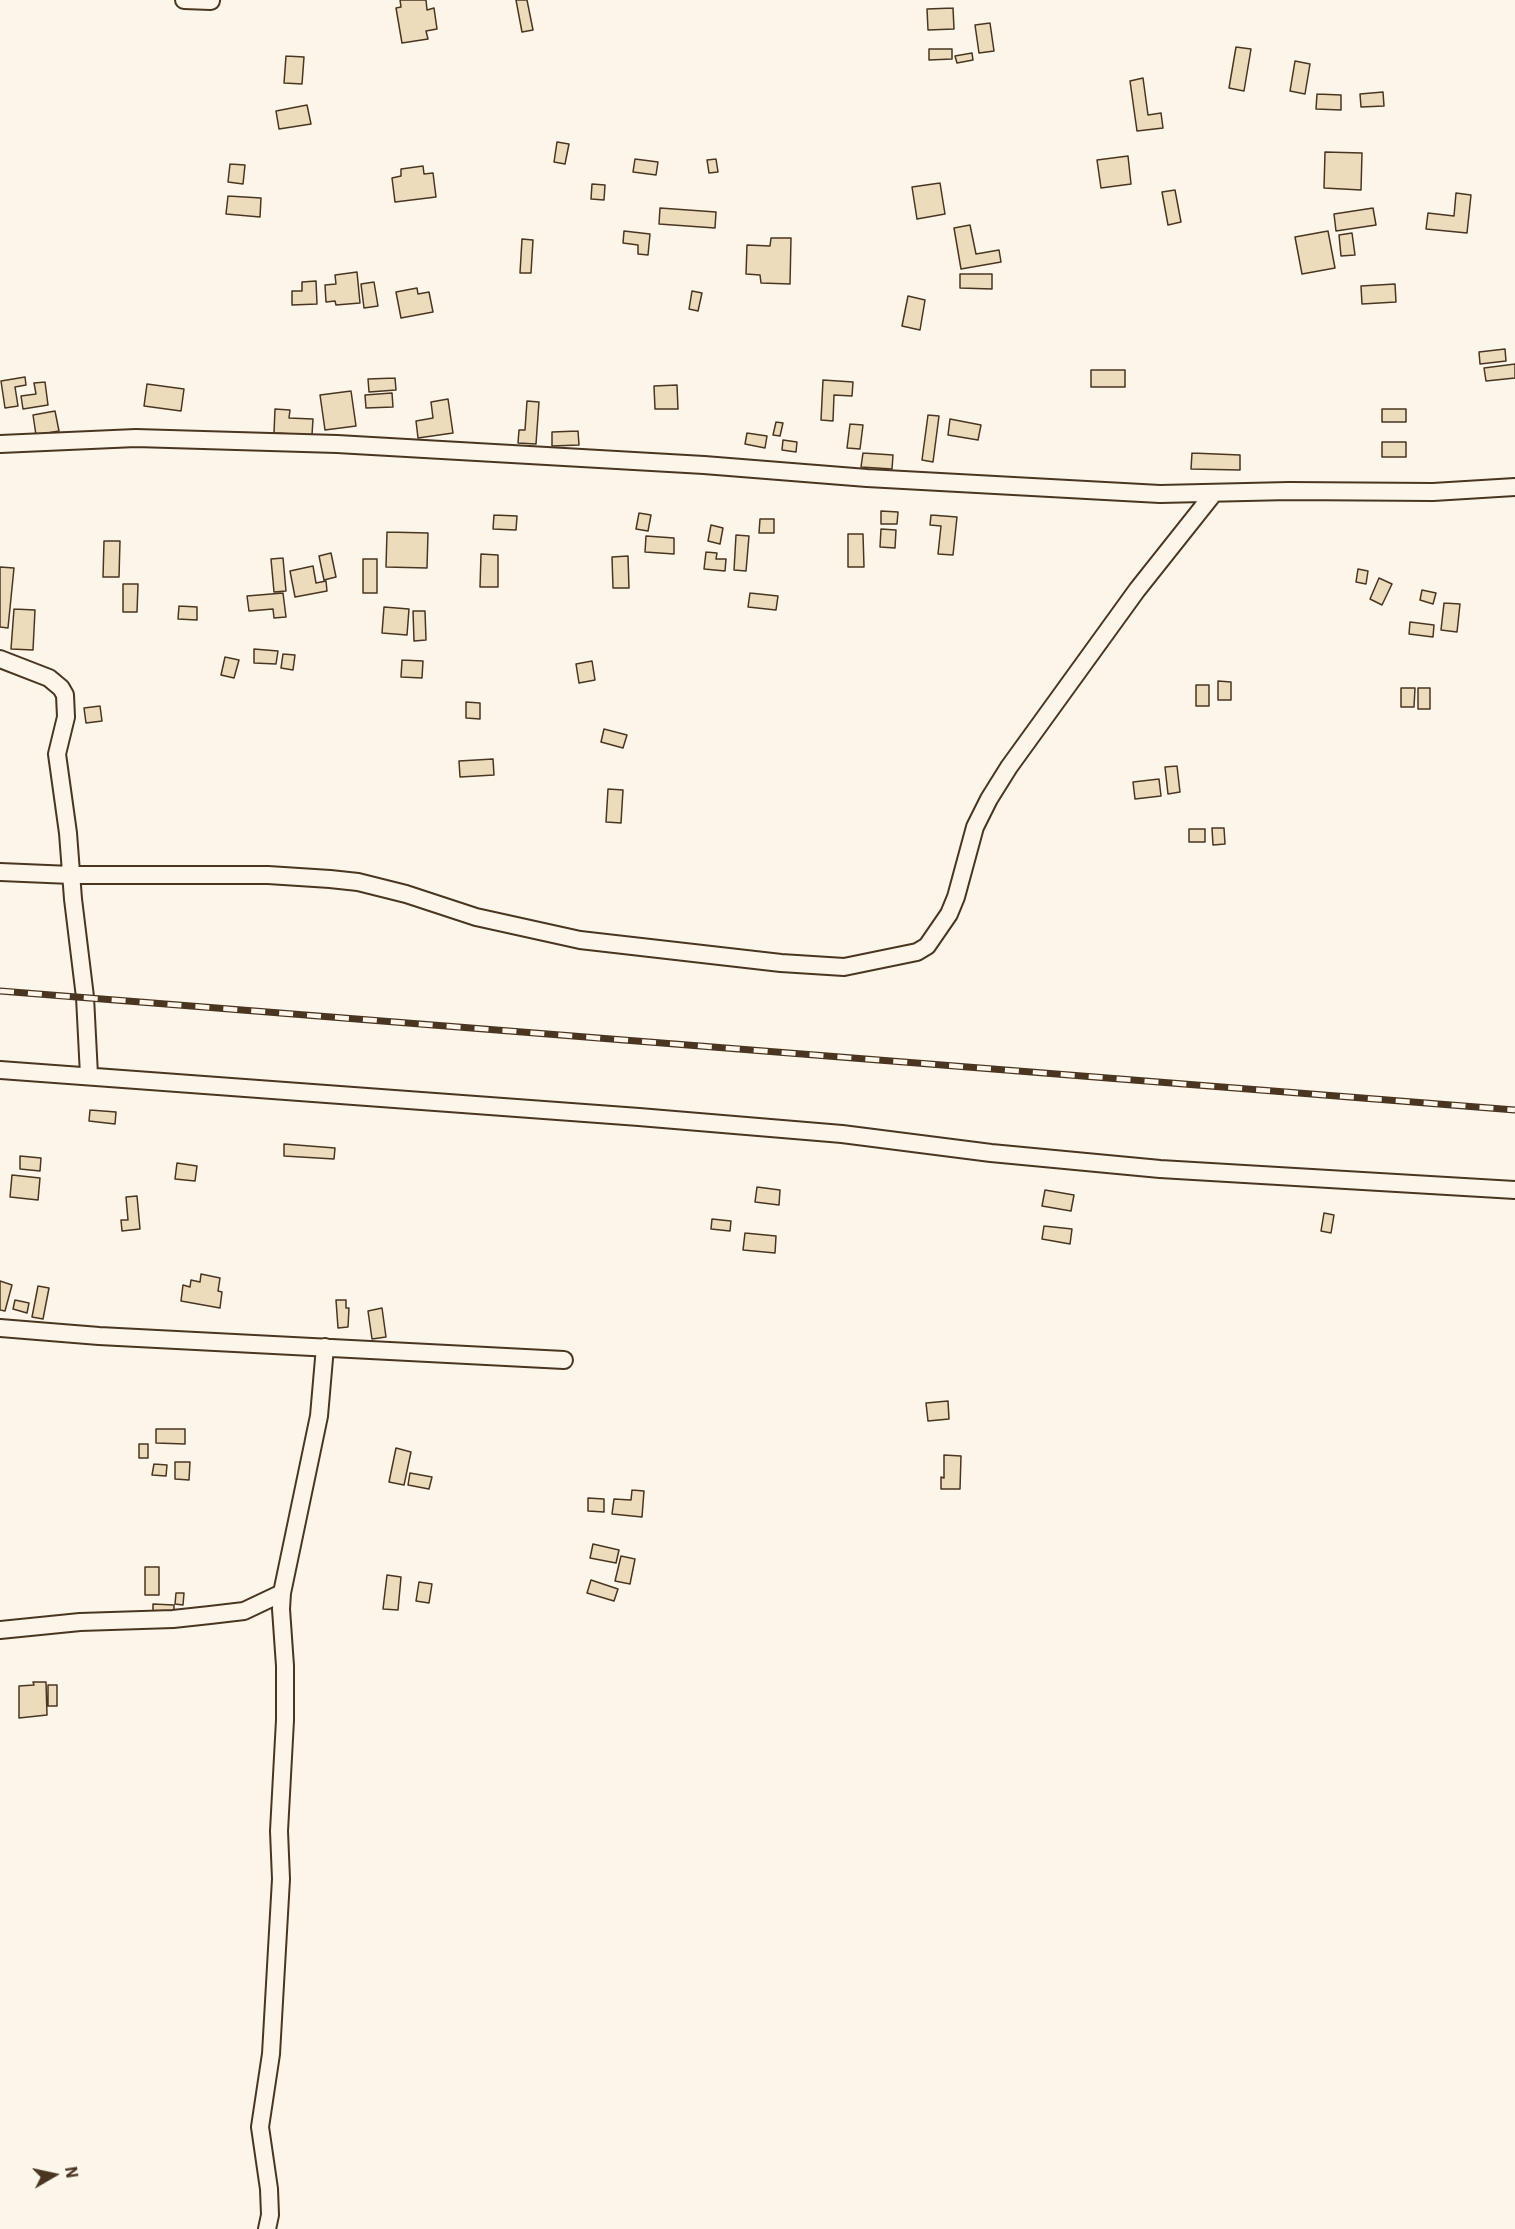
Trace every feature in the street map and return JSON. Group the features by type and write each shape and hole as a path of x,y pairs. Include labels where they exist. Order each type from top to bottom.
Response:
{"street":[{"path":"184,0 211,1"},
{"path":"0,444 136,438 338,444 692,464 867,478 1160,494 1309,490 1434,492 1515,487"},
{"path":"0,872 70,875 268,875 358,882 406,894 476,917 580,940 781,963 844,967 917,952 927,946 949,914 956,897 975,827 1009,767 1137,590 1214,493"},
{"path":"0,659 49,678 61,688 65,695 66,717 57,754 68,833 70,875 85,997 89,1075"},
{"path":"0,1070 794,1130 991,1153 1160,1169 1515,1190"},
{"path":"0,1328 99,1336 564,1360"},
{"path":"267,2229 270,2215 269,2188 261,2127 271,2054 280,1902 279,1831 285,1720 282,1593 319,1416 325,1347"},
{"path":"0,1630 80,1622 173,1619 244,1611 282,1593"}],"building":[{"path":"400,0 426,0 427,10 434,8 437,29 426,31 428,39 402,43 396,8 401,7"},
{"path":"516,0 527,0 533,30 522,32"},
{"path":"953,8 954,29 928,30 927,9"},
{"path":"990,23 994,51 979,53 975,25"},
{"path":"1236,47 1251,49 1244,91 1229,88"},
{"path":"929,49 952,49 952,59 929,60"},
{"path":"972,53 973,60 957,63 955,56"},
{"path":"286,56 304,57 302,84 284,83"},
{"path":"1295,61 1310,64 1305,94 1290,91"},
{"path":"1143,78 1148,115 1161,113 1163,128 1137,131 1130,81"},
{"path":"1383,92 1384,106 1361,107 1360,94"},
{"path":"1317,94 1341,95 1341,110 1316,109"},
{"path":"307,105 311,124 279,129 276,111"},
{"path":"557,142 569,144 565,164 554,162"},
{"path":"1325,152 1362,153 1361,190 1324,188"},
{"path":"1128,156 1131,184 1101,188 1097,160"},
{"path":"635,159 658,162 656,175 633,172"},
{"path":"716,159 718,172 709,173 707,160"},
{"path":"230,164 245,165 243,184 228,182"},
{"path":"423,166 424,174 433,173 436,197 395,202 392,178 401,176 401,169"},
{"path":"940,183 945,214 917,219 912,187"},
{"path":"592,184 605,185 604,200 591,199"},
{"path":"1175,190 1181,222 1168,225 1162,192"},
{"path":"1456,193 1471,195 1467,233 1426,229 1428,213 1454,216"},
{"path":"228,196 261,198 260,217 226,214"},
{"path":"660,208 716,212 715,228 659,224"},
{"path":"1373,208 1376,225 1336,231 1334,214"},
{"path":"970,225 976,254 999,250 1001,262 961,269 954,228"},
{"path":"624,231 650,234 648,255 638,254 638,245 623,243"},
{"path":"1328,231 1335,268 1302,274 1295,237"},
{"path":"1352,233 1355,255 1341,256 1339,235"},
{"path":"771,238 791,238 790,284 761,283 760,275 746,274 747,245 770,246"},
{"path":"522,239 533,240 531,273 520,273"},
{"path":"357,272 360,303 336,305 335,301 326,302 325,285 336,284 335,275"},
{"path":"960,274 992,274 992,289 960,288"},
{"path":"316,281 317,304 292,305 292,291 302,291 302,282"},
{"path":"374,282 378,306 364,308 361,284"},
{"path":"1395,284 1396,302 1362,304 1361,286"},
{"path":"417,288 418,294 429,292 433,312 401,318 396,292"},
{"path":"692,291 702,293 698,311 689,309"},
{"path":"908,296 925,300 920,330 902,326"},
{"path":"1505,349 1506,361 1480,364 1479,352"},
{"path":"1515,364 1515,378 1486,381 1484,368"},
{"path":"1091,370 1125,370 1125,387 1091,387"},
{"path":"25,377 26,385 15,387 18,406 5,408 1,381"},
{"path":"395,378 396,390 369,392 368,379"},
{"path":"823,380 853,382 852,396 834,395 833,421 821,420"},
{"path":"45,382 48,405 23,409 21,396 36,394 34,383"},
{"path":"147,384 184,389 181,411 144,406"},
{"path":"677,385 678,409 655,409 654,386"},
{"path":"351,391 356,426 325,430 320,395"},
{"path":"392,393 393,407 366,408 365,395"},
{"path":"448,399 453,433 418,438 416,421 433,418 431,402"},
{"path":"527,401 539,402 536,444 518,443 519,430 525,430"},
{"path":"275,409 290,410 289,418 313,419 312,435 274,433"},
{"path":"1382,409 1406,409 1406,422 1382,422"},
{"path":"55,411 59,431 36,435 33,415"},
{"path":"928,415 939,416 933,462 922,460"},
{"path":"950,419 981,425 978,440 948,435"},
{"path":"776,422 783,423 780,436 773,435"},
{"path":"850,424 863,425 860,449 847,448"},
{"path":"578,431 579,445 552,446 552,432"},
{"path":"747,433 767,436 765,448 745,444"},
{"path":"783,440 797,442 796,452 782,450"},
{"path":"1382,442 1406,442 1406,457 1382,457"},
{"path":"863,453 893,455 892,469 861,467"},
{"path":"1192,453 1240,455 1240,470 1191,469"},
{"path":"881,511 898,512 897,524 881,524"},
{"path":"639,513 651,515 648,531 636,529"},
{"path":"494,515 517,516 516,530 493,529"},
{"path":"931,515 957,517 953,555 938,554 941,526 930,525"},
{"path":"760,519 774,519 774,533 759,533"},
{"path":"711,525 723,528 720,544 708,541"},
{"path":"881,529 896,530 895,548 880,547"},
{"path":"387,532 428,533 427,568 386,567"},
{"path":"848,534 863,534 864,567 848,567"},
{"path":"736,535 749,536 746,571 734,570"},
{"path":"646,536 674,538 674,554 645,552"},
{"path":"104,541 120,541 119,577 103,577"},
{"path":"706,552 717,553 716,559 726,559 725,571 704,569"},
{"path":"331,553 336,577 324,580 319,556"},
{"path":"481,554 498,555 498,587 480,587"},
{"path":"628,556 629,588 613,588 612,557"},
{"path":"283,558 286,591 274,592 271,559"},
{"path":"363,559 377,559 377,593 363,593"},
{"path":"313,566 316,583 326,581 327,591 295,597 290,571"},
{"path":"0,567 14,568 8,628 0,627"},
{"path":"1358,569 1368,571 1366,584 1356,582"},
{"path":"1379,578 1392,584 1382,605 1370,599"},
{"path":"123,584 138,584 137,612 123,612"},
{"path":"1422,590 1436,593 1433,604 1420,600"},
{"path":"283,593 286,617 274,618 273,609 249,611 247,596"},
{"path":"750,593 778,596 776,610 748,607"},
{"path":"1444,603 1460,604 1457,632 1441,630"},
{"path":"179,606 197,607 197,620 178,619"},
{"path":"384,607 409,609 407,635 382,633"},
{"path":"14,609 35,610 33,650 11,649"},
{"path":"413,611 425,611 426,640 414,641"},
{"path":"1410,622 1434,625 1433,637 1409,634"},
{"path":"254,649 278,651 276,664 254,663"},
{"path":"283,654 295,655 293,670 281,668"},
{"path":"225,657 239,660 234,678 221,675"},
{"path":"402,660 423,661 422,678 401,677"},
{"path":"592,661 595,680 579,683 576,664"},
{"path":"1218,681 1231,682 1231,700 1218,700"},
{"path":"1196,685 1209,685 1209,706 1196,706"},
{"path":"1401,688 1415,688 1414,707 1401,707"},
{"path":"1418,688 1430,688 1430,709 1418,709"},
{"path":"466,702 480,703 480,719 466,718"},
{"path":"100,706 102,721 86,723 84,708"},
{"path":"604,729 627,735 623,748 601,742"},
{"path":"493,759 494,775 460,777 459,761"},
{"path":"1177,766 1180,792 1168,794 1165,767"},
{"path":"1159,779 1161,796 1135,799 1133,782"},
{"path":"608,789 623,790 621,823 606,822"},
{"path":"1212,828 1224,828 1225,844 1213,845"},
{"path":"1189,829 1205,829 1205,842 1189,842"},
{"path":"90,1110 116,1112 115,1124 89,1121"},
{"path":"284,1144 335,1148 334,1159 284,1156"},
{"path":"20,1156 41,1158 40,1171 20,1169"},
{"path":"177,1163 197,1166 195,1181 175,1179"},
{"path":"12,1175 40,1178 38,1200 10,1197"},
{"path":"757,1187 780,1190 779,1205 755,1202"},
{"path":"1045,1190 1074,1195 1071,1211 1042,1206"},
{"path":"137,1196 140,1229 122,1231 121,1220 128,1220 126,1197"},
{"path":"1324,1213 1334,1215 1331,1233 1321,1231"},
{"path":"712,1219 731,1221 730,1231 711,1229"},
{"path":"1044,1226 1072,1229 1070,1244 1042,1239"},
{"path":"745,1233 776,1236 775,1253 743,1250"},
{"path":"201,1274 220,1278 218,1291 222,1292 220,1308 181,1301 183,1285 190,1287 191,1280 200,1282"},
{"path":"0,1281 12,1285 5,1311 0,1310"},
{"path":"38,1286 49,1288 43,1319 32,1317"},
{"path":"15,1300 29,1303 27,1313 13,1309"},
{"path":"336,1300 346,1300 346,1308 349,1308 348,1327 338,1328"},
{"path":"382,1308 386,1337 372,1339 368,1311"},
{"path":"948,1401 949,1419 928,1421 926,1403"},
{"path":"156,1429 185,1429 185,1444 156,1443"},
{"path":"139,1444 148,1444 148,1458 139,1458"},
{"path":"396,1448 411,1452 404,1485 389,1482"},
{"path":"944,1455 961,1456 960,1489 941,1489 941,1477 944,1478"},
{"path":"175,1462 190,1462 189,1480 175,1479"},
{"path":"154,1464 167,1465 166,1476 152,1475"},
{"path":"410,1473 432,1477 429,1489 408,1485"},
{"path":"632,1490 644,1491 642,1517 612,1514 614,1499 631,1500"},
{"path":"588,1498 604,1499 604,1512 588,1511"},
{"path":"593,1544 619,1550 616,1563 590,1558"},
{"path":"621,1556 635,1559 630,1584 615,1581"},
{"path":"145,1567 159,1567 159,1595 145,1595"},
{"path":"387,1575 401,1577 398,1610 383,1609"},
{"path":"591,1580 618,1589 614,1601 587,1593"},
{"path":"419,1582 432,1584 429,1603 416,1601"},
{"path":"176,1593 184,1593 183,1605 175,1604"},
{"path":"153,1604 174,1605 174,1618 153,1617"},
{"path":"33,1682 46,1682 47,1715 19,1718 19,1686 34,1685"},
{"path":"48,1685 57,1685 57,1706 48,1706"}],"railway":[{"path":"0,991 1515,1110"}]}
